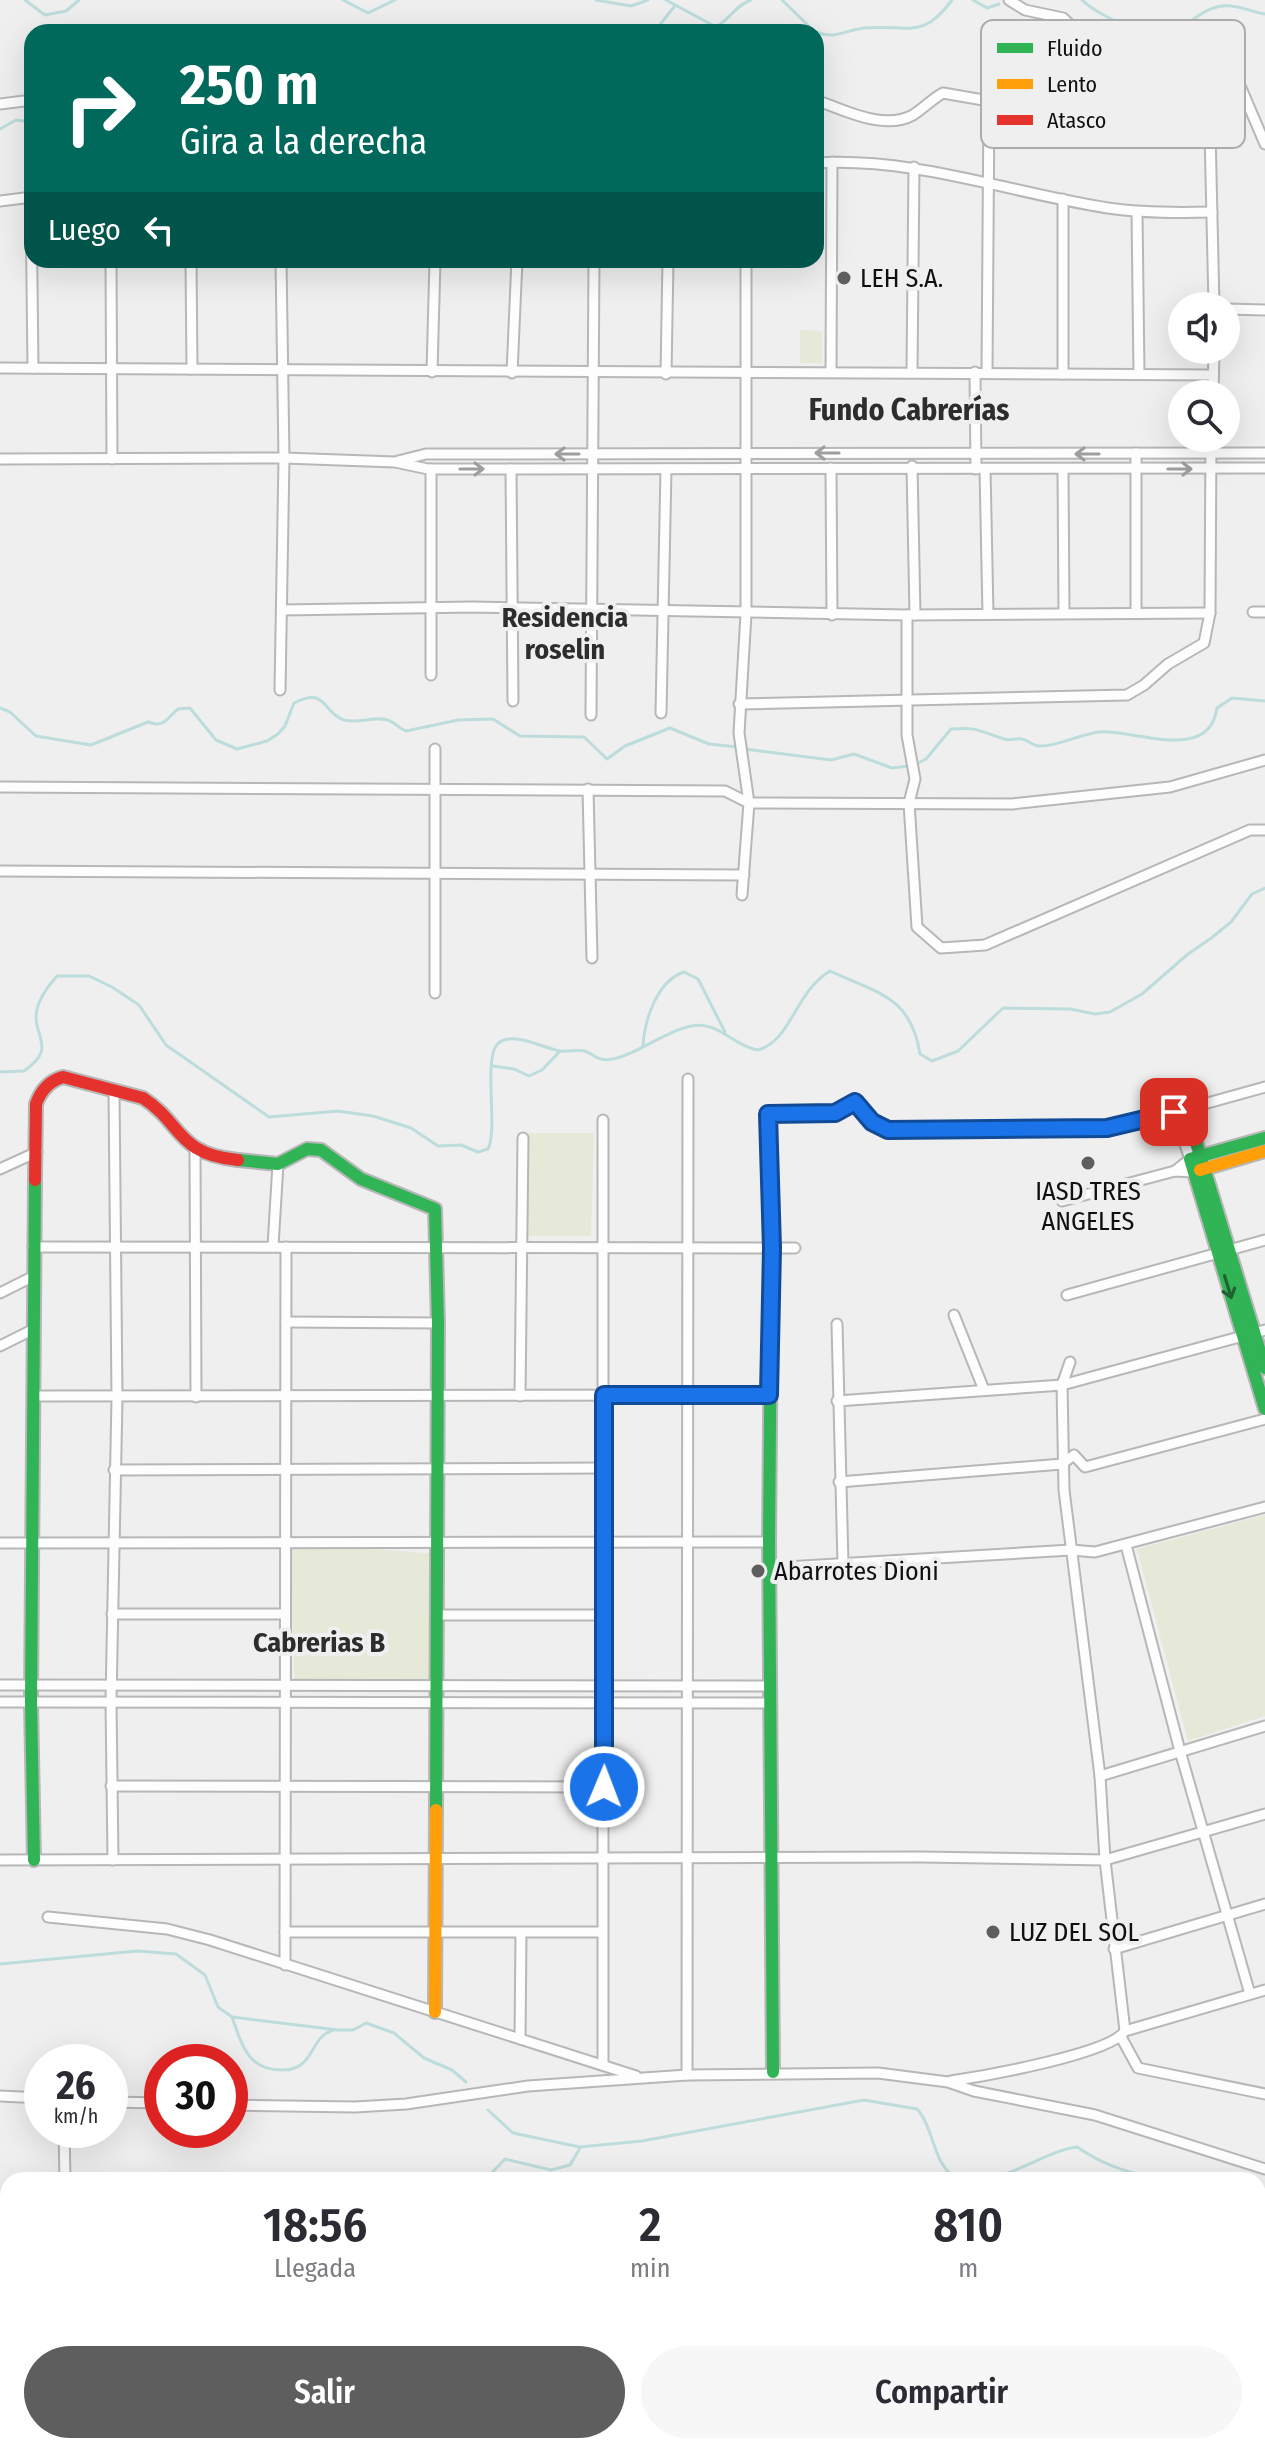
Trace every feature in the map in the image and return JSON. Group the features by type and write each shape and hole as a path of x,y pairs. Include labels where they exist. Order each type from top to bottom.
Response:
{"street":[{"path":"1009,0 1025,10 1065,20"},
{"path":"824,103 866,117 893,120 913,115 943,93 981,100"},
{"path":"1245,96 1263,132 1265,144"},
{"path":"0,104 24,101"},
{"path":"987,372 989,148"},
{"path":"1210,148 1214,292"},
{"path":"824,162 914,167 1137,212 1212,212"},
{"path":"831,372 832,162"},
{"path":"912,372 914,167"},
{"path":"0,201 24,198"},
{"path":"1063,199 1063,374"},
{"path":"1137,212 1139,373"},
{"path":"32,268 33,368"},
{"path":"111,268 112,459"},
{"path":"191,268 192,369"},
{"path":"280,690 284,458 281,268"},
{"path":"432,372 435,268"},
{"path":"512,373 517,268"},
{"path":"591,715 594,268"},
{"path":"666,374 668,268"},
{"path":"742,895 749,803 739,733 746,614 746,268"},
{"path":"1240,309 1265,310"},
{"path":"1213,364 1213,380"},
{"path":"0,368 1213,375"},
{"path":"975,372 976,454 981,469 988,614"},
{"path":"1136,453 1136,613"},
{"path":"739,704 1127,695 1168,664 1204,643 1210,613 1210,453"},
{"path":"395,462 426,454 1265,453"},
{"path":"912,454 907,735 915,779 909,803 917,927 941,948 985,945 1250,830 1265,830"},
{"path":"0,459 284,458 395,462 431,469 1265,468"},
{"path":"831,468 832,615"},
{"path":"431,469 431,675"},
{"path":"511,469 513,701"},
{"path":"661,713 666,469"},
{"path":"1063,469 1064,612"},
{"path":"282,610 512,608 832,615 1210,613"},
{"path":"1253,612 1265,612"},
{"path":"435,749 435,993"},
{"path":"0,787 725,791 749,803 1012,804 1170,787 1265,760"},
{"path":"588,789 592,958"},
{"path":"0,871 744,875"},
{"path":"34,1860 31,1702 35,1543 33,1247 36,1104 46,1085 63,1077 143,1098 154,1105 182,1140 227,1161 278,1164 307,1149 328,1153 361,1179 435,1209 438,1323 435,2012"},
{"path":"687,2075 688,1079"},
{"path":"773,2072 769,1568 772,1248 768,1114 835,1113 855,1102 872,1122 888,1130 1107,1128 1265,1087"},
{"path":"113,1860 111,1686 117,1398 114,1091"},
{"path":"1180,1110 1224,1252 1265,1368"},
{"path":"603,1120 603,2065"},
{"path":"520,1396 523,1138"},
{"path":"1062,1201 1175,1171 1265,1138"},
{"path":"195,1148 196,1397"},
{"path":"1197,1164 1265,1151"},
{"path":"0,1169 37,1152"},
{"path":"273,1246 278,1164"},
{"path":"1067,1295 1265,1240"},
{"path":"33,1247 686,1245 795,1248"},
{"path":"285,1965 283,1542 287,1395 286,1247"},
{"path":"0,1293 34,1276"},
{"path":"954,1315 984,1390"},
{"path":"286,1322 438,1323"},
{"path":"837,1324 843,1564"},
{"path":"0,1346 34,1329"},
{"path":"837,1401 1062,1385 1254,1333"},
{"path":"1254,1333 1265,1409"},
{"path":"1070,1362 1062,1385 1062,1464 1100,1776 1105,1860 1123,2034 1129,2058 1138,2068 1265,2094"},
{"path":"35,1396 769,1395"},
{"path":"839,1482 1062,1464 1074,1455 1085,1467 1265,1419"},
{"path":"114,1470 603,1468"},
{"path":"769,1568 1071,1550 1095,1552 1265,1507"},
{"path":"0,1543 769,1542"},
{"path":"1126,1545 1180,1751 1250,1994"},
{"path":"112,1614 283,1614"},
{"path":"436,1615 603,1615"},
{"path":"0,1685 770,1686"},
{"path":"0,1702 770,1703"},
{"path":"1100,1776 1265,1726"},
{"path":"111,1786 604,1787"},
{"path":"0,1860 1105,1860 1265,1814"},
{"path":"1114,1949 1265,1904"},
{"path":"48,1917 167,1929 643,2079"},
{"path":"285,1932 602,1932"},
{"path":"520,2039 521,1933"},
{"path":"948,2082 1094,2050 1123,2034 1265,1990"},
{"path":"248,2105 355,2107 483,2092 687,2075 878,2073 948,2082 974,2091 1132,2125 1265,2169"},
{"path":"0,2096 24,2097"},
{"path":"64,2148 65,2172"}],"green space":[{"path":"800,330 822,331 822,363 800,363"},
{"path":"528,1133 594,1133 591,1236 527,1236"},
{"path":"1265,1515 1265,1716 1188,1741 1137,1549"},
{"path":"289,1542 437,1554 436,1679 295,1686"}],"waterway":[{"path":"25,0 45,15 66,11 79,0"},
{"path":"343,0 368,13 395,0"},
{"path":"596,0 631,6 648,0"},
{"path":"666,0 710,24"},
{"path":"720,24 751,0"},
{"path":"782,0 807,24"},
{"path":"824,34 835,35 864,28 923,26 952,0"},
{"path":"973,0 987,8 999,4"},
{"path":"1082,0 1114,20"},
{"path":"1192,20 1222,6 1265,14"},
{"path":"660,24 674,7"},
{"path":"0,129 16,120 24,121"},
{"path":"0,708 10,712 36,736 91,745 148,722 162,723 178,709 190,708 216,740 237,749 267,741 278,734 285,726 294,703 313,698 319,699 344,720 385,719 406,731 458,720 493,719 520,736 584,737 607,759 625,746 670,728 709,744 738,747"},
{"path":"916,764 926,759 951,729 974,729 1006,740 1022,739 1039,746 1099,732 1168,740 1186,739 1200,735 1211,725 1217,708 1232,698 1265,701"},
{"path":"745,749 831,760 854,754 892,768 909,766"},
{"path":"0,1072 24,1071 40,1055 42,1048 37,1009 45,991 57,976 89,976 139,1005 166,1045 269,1117 338,1111 373,1116 411,1128 438,1146 461,1145 478,1152 488,1149 491,1139 491,1067 496,1046 502,1041 518,1039 560,1051 585,1051 610,1060 632,1053 680,1029 701,1025 758,1050 779,1037 808,991 830,971 877,992 900,1008 909,1020 920,1054 932,1061 958,1051 1003,1008 1070,1009 1095,1014 1110,1012 1142,994 1231,922 1252,894 1265,888"},
{"path":"643,1045 654,1002 666,984 684,972 698,979 725,1032"},
{"path":"493,1066 514,1069 529,1076 542,1070 560,1051"},
{"path":"0,1964 137,1951 176,1954 205,1975 218,2007 232,2017 338,2030 353,2030 366,2023 394,2033 424,2058 452,2070 466,2082"},
{"path":"232,2017 248,2054 254,2061 271,2069 289,2070 300,2065 320,2039 334,2030"},
{"path":"488,2110 513,2133 580,2147 642,2141 864,2100 917,2109 949,2172"},
{"path":"1011,2172 1077,2147 1099,2160 1131,2172"},
{"path":"493,2172 505,2159 551,2170 570,2165 580,2148"}],"traffic: fast":[{"path":"1089,1128 1107,1128 1186,1109 1265,1368"},
{"path":"1265,1138 1190,1159 1265,1409"},
{"path":"238,1160 278,1164 307,1149 321,1150 361,1179 435,1209 438,1323 436,1810"},
{"path":"34,1860 31,1702 35,1180"},
{"path":"771,1305 769,1542 773,2072"}],"traffic: slow":[{"path":"771,1305 768,1114 835,1113 855,1102 872,1122 888,1130 1089,1128"},
{"path":"1200,1170 1265,1151"},
{"path":"435,2012 436,1810"}],"traffic: jam":[{"path":"35,1180 36,1104 46,1087 63,1077 143,1098 191,1145 218,1157 238,1160"}],"place":[{"name":"LEH S.A.","path":"844,278"},
{"name":"IASD TRES ANGELES","path":"1088,1163"},
{"name":"Abarrotes Dioni","path":"758,1571"},
{"name":"LUZ DEL SOL","path":"993,1932"}],"district":[{"name":"Fundo Cabrerías","path":"909,410"},
{"name":"Residencia roselin","path":"565,633"},
{"name":"Cabrerias B","path":"319,1642"}],"route":[{"path":"604,1787 604,1395 769,1395 772,1248 768,1114 835,1113 855,1102 872,1122 888,1130 1107,1128 1174,1112"}]}
